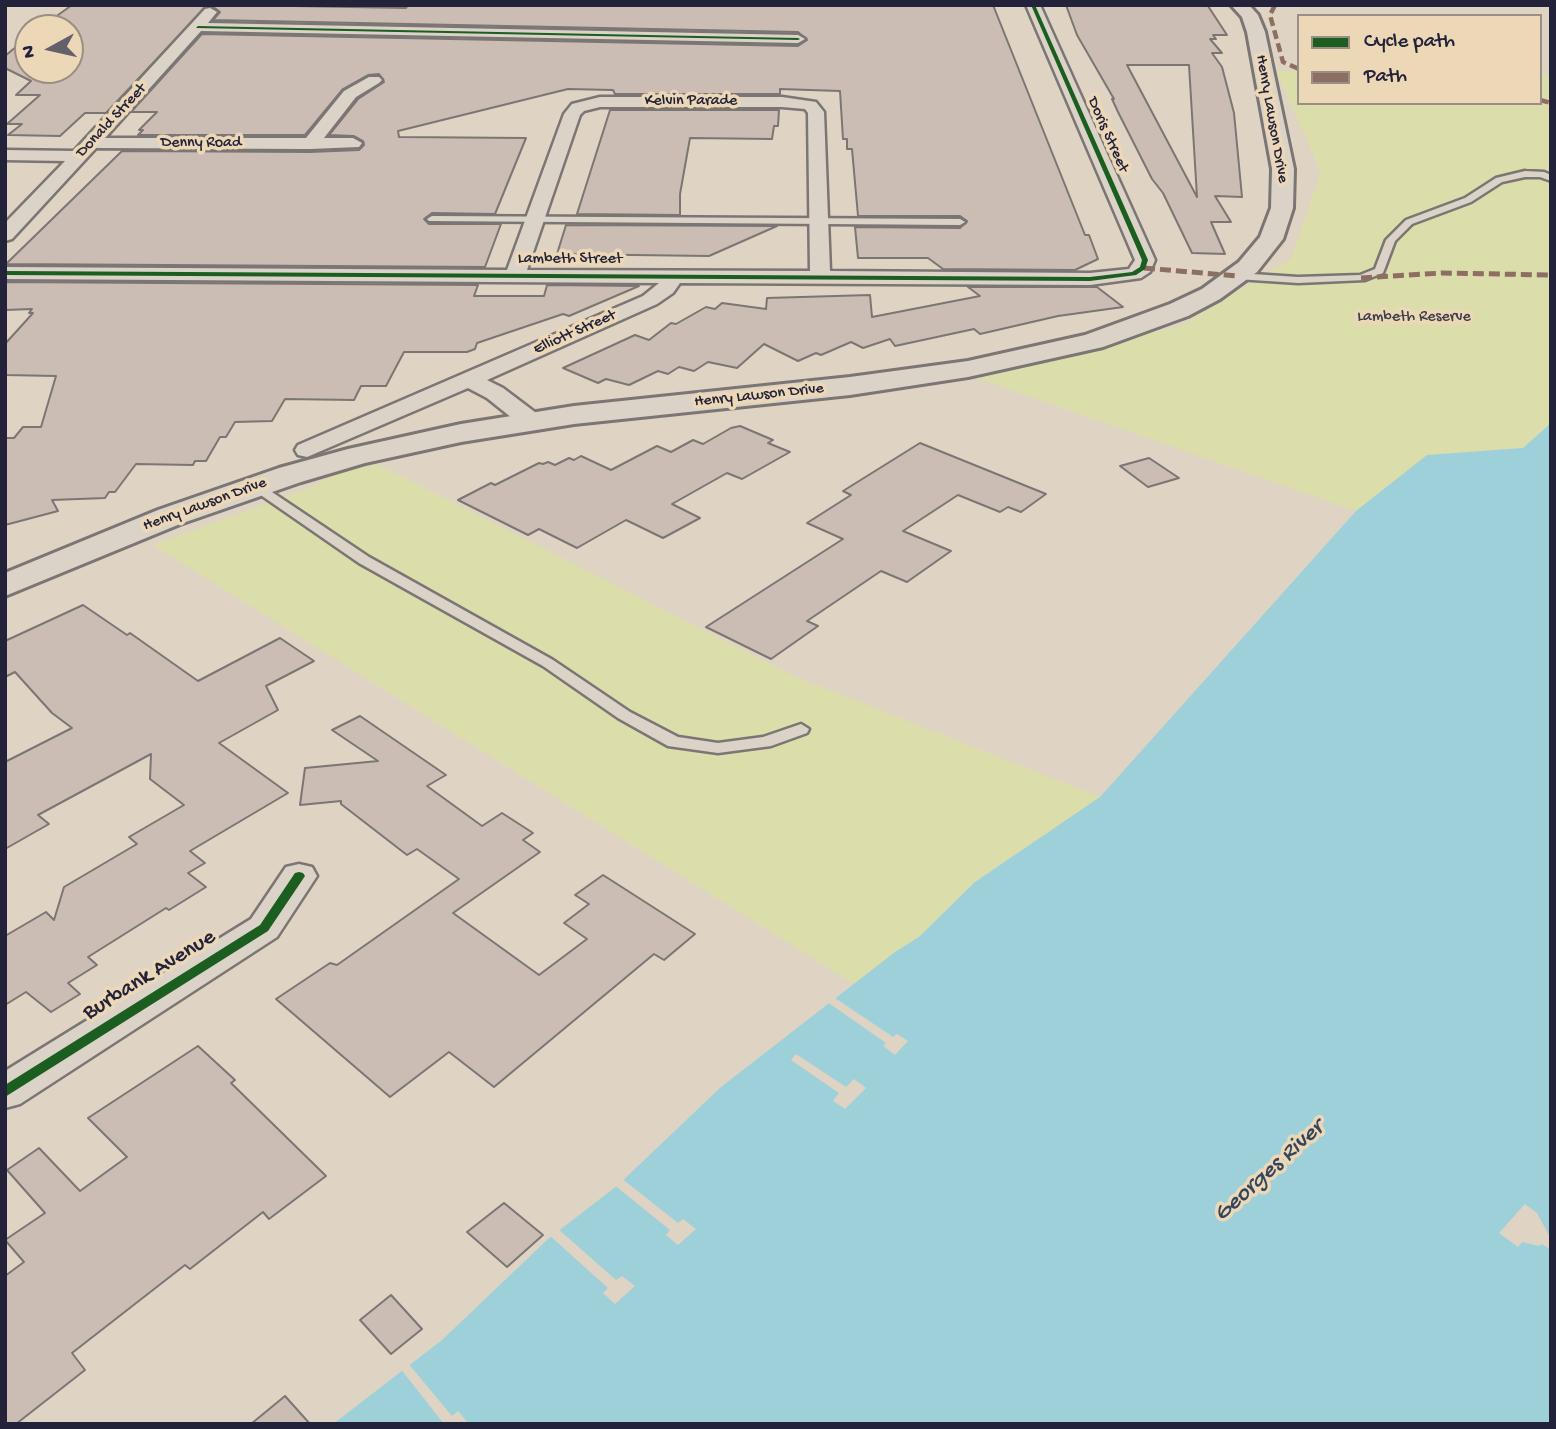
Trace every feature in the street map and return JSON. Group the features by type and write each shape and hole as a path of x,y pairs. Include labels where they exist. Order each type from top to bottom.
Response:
{"main road":[{"name":"Henry Lawson Drive","path":"5,586 158,521 257,486 372,452 531,421 861,385 1018,360 1103,338 1162,318 1196,302 1237,276 1271,239 1282,208 1284,188 1256,32 1246,7"}],"street":[{"name":"Donald Street","path":"5,235 198,27 215,5"},
{"name":"Doris Street","path":"1033,5 1145,260 1144,268 1134,274"},
{"path":"198,27 798,39"},
{"path":"310,144 336,108 350,94 374,80"},
{"name":"Kelvin Parade","path":"515,276 572,114 578,107 600,102 756,102 802,103 815,108 820,278"},
{"name":"Denny Road","path":"5,155 85,150 352,143"},
{"name":"Lambeth Street","path":"5,273 1104,279 1134,274"},
{"name":"Elliott Street","path":"307,450 650,300 666,289 673,276"},
{"path":"470,380 495,393 531,421"},
{"name":"Burbank Avenue","path":"5,1092 264,928 299,877"}],"lane":[{"path":"1237,276 1298,280 1361,278 1380,271 1391,240 1409,222 1468,200 1499,180 1525,174 1541,174 1551,178"},
{"path":"432,219 960,222"},
{"path":"257,486 364,559 548,663 624,715 674,742 718,748 765,743 801,729"}],"green space":[{"name":"Lambeth Reserve","path":"1276,71 1297,71 1297,105 1542,105 1542,74 1551,74 1551,423 1523,448 1488,450 1369,510 1356,511 968,375 1180,326 1291,259 1321,172"},
{"path":"378,464 794,676 1100,797 975,882 919,937 854,984 153,545 303,490 347,470"}],"water":[{"name":"Georges River","path":"1551,423 1551,1424 333,1424 442,1340 548,1239 618,1185 721,1087 895,952 919,937 975,882 1100,797 1356,511 1427,455 1523,448"}],"pier":[{"path":"832,996 893,1037 897,1034 908,1041 895,1055 883,1046 886,1043 826,1001"},
{"path":"796,1054 846,1087 854,1079 866,1088 845,1109 833,1101 839,1093 791,1060"},
{"path":"621,1178 678,1223 683,1219 696,1229 678,1245 666,1235 670,1230 613,1184"},
{"path":"1525,1204 1537,1213 1551,1239 1551,1250 1542,1244 1539,1246 1522,1242 1518,1247 1499,1233"},
{"path":"557,1228 616,1280 622,1276 635,1286 615,1304 603,1293 608,1288 548,1234"},
{"path":"407,1362 452,1416 458,1411 469,1424 444,1424 400,1368"}],"building":[{"path":"72,5 207,6 106,113 85,113 60,136 8,135 22,124 7,124 40,95 16,95 28,84 84,84 84,14 59,14"},
{"path":"408,5 993,5 1085,235 1089,235 1098,259 1075,270 943,269 928,258 858,258 855,227 960,228 967,221 960,216 858,216 852,149 847,149 847,139 843,139 840,91 780,89 780,94 615,94 613,90 568,89 398,131 399,137 526,138 495,214 432,213 424,219 429,224 501,224 485,267 6,264 122,151 310,152 359,150 364,145 363,141 354,136 329,135 358,99 384,82 379,74 368,75 343,89 305,135 138,135 143,130 139,130 157,112 131,112 202,34 798,46 807,40 798,32 213,20 220,12 212,6 406,8"},
{"path":"1066,5 1208,6 1227,35 1213,35 1216,39 1210,39 1222,53 1212,53 1222,67 1234,113 1242,197 1215,196 1231,222 1211,222 1225,254 1192,253 1163,193 1152,179 1118,112 1114,99 1077,35","holes":["1127,65 1189,65 1197,197"]},
{"path":"14,49 14,72 5,68 5,56"},
{"path":"610,110 779,110 778,126 774,126 772,139 690,138 680,194 680,215 577,214"},
{"path":"566,225 777,226 709,256 557,254"},
{"path":"5,282 478,285 474,296 544,296 547,285 639,286 569,316 563,314 477,343 475,349 467,352 404,352 386,386 361,386 354,400 285,399 272,421 235,422 226,437 220,437 206,461 195,461 193,465 136,464 115,492 109,492 105,498 52,500 58,511 5,525 5,438 14,438 23,427 41,427 56,376 5,375 5,344 33,313 29,313 32,309 5,310"},
{"path":"968,287 1097,287 1123,307 1058,316 980,334 974,329 895,346 890,339 863,348 851,342 821,355 816,353 798,361 764,344 737,368 708,362 694,371 679,367 668,374 658,371 629,385 606,379 598,383 563,368 635,335 649,340 671,323 676,324 706,307 715,309 722,303 766,309 767,298 870,295 872,317 980,296"},
{"path":"740,426 773,440 768,443 790,452 742,479 727,473 672,504 700,518 663,538 626,520 577,548 539,529 528,535 458,500 539,463 548,462 555,465 581,456 611,470 657,446 671,452 693,440 703,444 731,428"},
{"path":"920,443 1046,494 1021,512 1008,507 1000,512 958,495 903,531 951,551 907,582 881,571 807,621 818,626 771,659 706,627 843,539 807,523 851,495 843,491"},
{"path":"1149,458 1179,478 1148,487 1120,466"},
{"path":"83,605 127,635 130,633 198,681 280,638 314,661 266,686 278,710 219,743 288,793 190,851 205,863 188,873 206,887 169,910 166,908 88,957 97,965 68,983 80,994 51,1012 26,992 5,1005 5,936 46,912 54,920 64,887 137,844 129,837 184,805 150,779 151,754 38,815 49,824 5,849 5,762 72,728 52,713 15,672 5,677 5,641"},
{"path":"360,716 446,775 427,786 482,826 502,813 533,833 523,840 540,852 453,913 539,975 587,939 564,923 589,904 575,895 603,875 695,934 664,960 654,954 494,1087 449,1052 390,1097 276,999 330,963 337,965 459,879 417,849 407,855 341,804 341,801 300,805 305,768 378,761 332,730"},
{"path":"198,1046 235,1080 231,1083 326,1176 269,1219 263,1212 190,1269 185,1265 72,1353 85,1370 16,1424 5,1424 5,1276 24,1262 5,1240 45,1213 7,1170 39,1148 80,1191 127,1157 88,1118"},
{"path":"504,1203 543,1235 507,1267 467,1232"},
{"path":"391,1295 422,1329 391,1354 360,1320"},
{"path":"285,1396 310,1424 251,1424"}],"marked path":[{"path":"1275,5 1270,15 1283,62 1297,68"},
{"path":"1542,101 1551,103"},
{"path":"1144,268 1237,276"},
{"path":"1361,278 1442,273 1551,275"}],"cycle path":[{"path":"5,273 1090,279 1134,274 1143,268 1145,260 1033,5"},
{"path":"198,27 798,39"},
{"path":"5,1092 264,928 299,876"}]}
